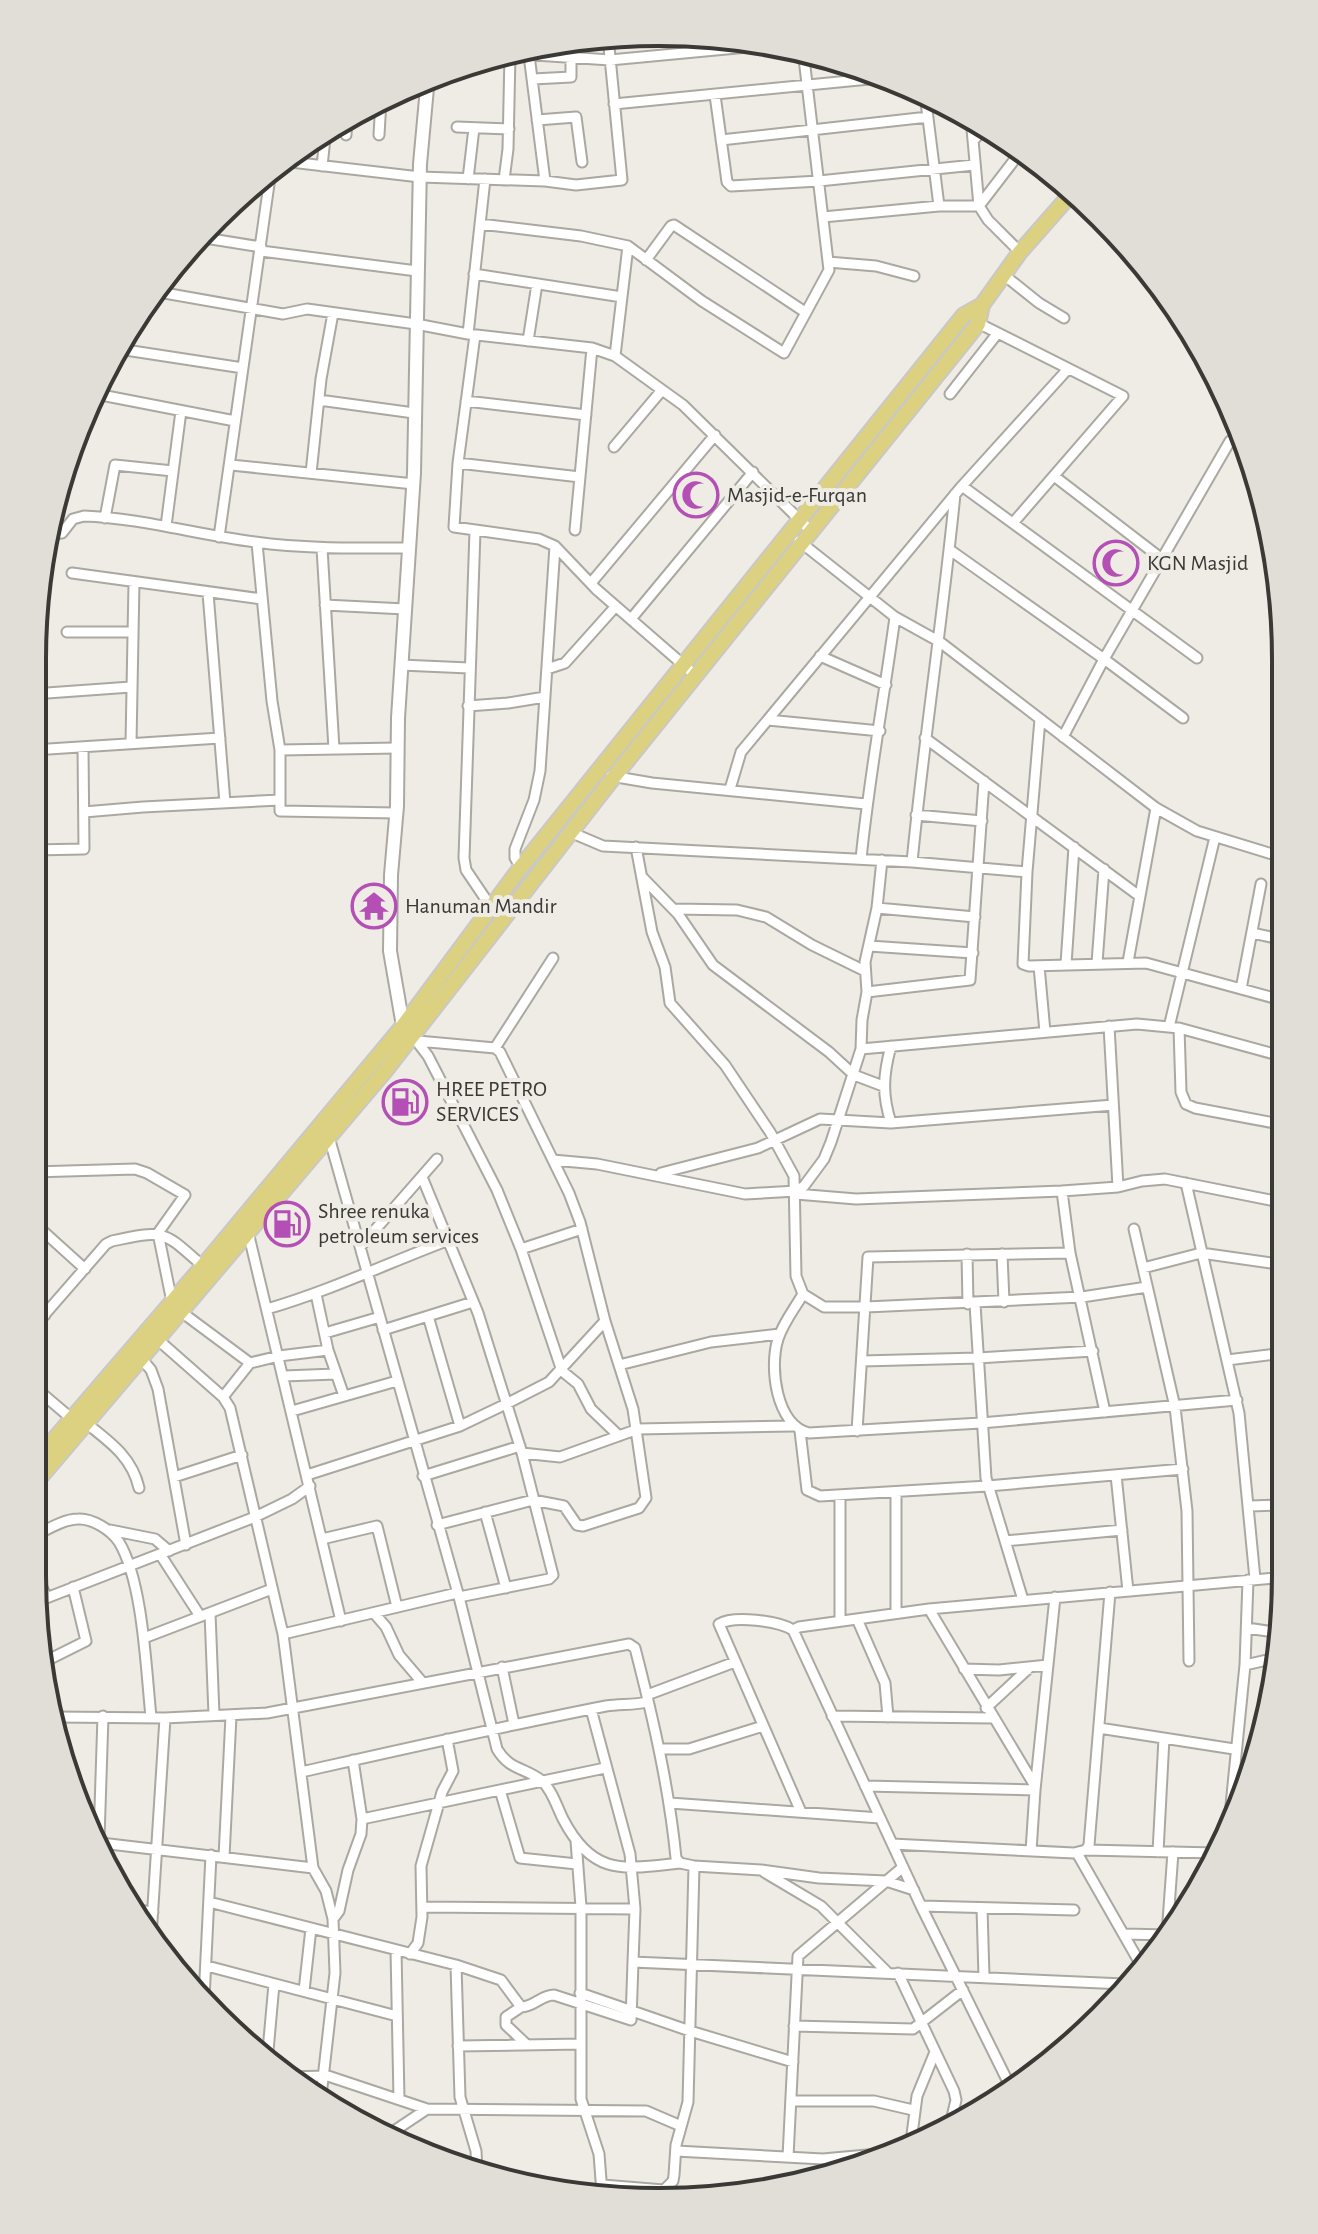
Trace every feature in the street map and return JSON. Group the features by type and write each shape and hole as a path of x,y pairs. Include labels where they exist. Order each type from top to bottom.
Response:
{"main road":[{"path":"800,532 978,324 982,305 1020,252 1065,200"},
{"path":"207,1270 248,1232 329,1137 613,778 689,670 800,532 964,315 982,305"},
{"path":"46,1467 79,1421 411,1034 491,907 521,867 600,767 689,670"},
{"path":"46,1452 141,1358 152,1335"}],"street":[{"path":"299,163 420,177 545,181 576,185 622,180 609,48"},
{"path":"548,56 610,60 723,49"},
{"path":"533,79 571,77 571,58"},
{"path":"530,60 545,181"},
{"path":"480,224 581,236 628,246 702,301 784,353 829,270 805,64"},
{"path":"504,180 509,129 508,65"},
{"path":"614,104 860,80"},
{"path":"423,93 414,484 401,665 390,951 411,1034 497,1190 521,1249 562,1371 578,1384 591,1409 619,1436"},
{"path":"715,95 727,182 731,186 819,181 974,165"},
{"path":"927,108 939,206"},
{"path":"379,135 380,113"},
{"path":"537,120 576,117 582,162"},
{"path":"721,140 928,117"},
{"path":"457,127 509,129"},
{"path":"468,179 474,128"},
{"path":"972,132 979,206 988,220 1020,252"},
{"path":"973,141 978,135"},
{"path":"322,166 324,145"},
{"path":"979,206 1014,160"},
{"path":"485,179 474,274 454,527 539,539 555,546 591,583 689,670"},
{"path":"219,537 269,187"},
{"path":"823,217 939,206 979,206"},
{"path":"646,260 674,225 805,312"},
{"path":"213,240 417,271"},
{"path":"615,356 628,246"},
{"path":"828,262 876,266 914,276"},
{"path":"474,274 622,297"},
{"path":"1004,275 1064,318"},
{"path":"528,341 537,284"},
{"path":"167,294 283,314 307,309 471,334 592,348 615,356 683,405 753,472 800,532 895,617 940,642 1156,808 1186,826 1272,854"},
{"path":"311,473 333,313"},
{"path":"964,315 1123,396 1013,523"},
{"path":"950,394 997,334"},
{"path":"575,530 592,348"},
{"path":"129,351 243,368"},
{"path":"730,789 741,752 868,596 1067,370"},
{"path":"614,447 662,390"},
{"path":"105,396 235,421"},
{"path":"319,400 414,413"},
{"path":"466,401 586,415"},
{"path":"166,526 181,411"},
{"path":"591,583 715,435"},
{"path":"1063,737 1104,659 1230,441"},
{"path":"458,463 580,477"},
{"path":"105,518 115,465 173,471"},
{"path":"231,465 414,484"},
{"path":"631,619 753,472"},
{"path":"1054,476 1162,559"},
{"path":"959,490 1013,523 1197,658"},
{"path":"912,862 925,738 959,490"},
{"path":"59,533 78,516 166,526 257,543 322,548 410,548"},
{"path":"475,531 464,858 466,870 491,907"},
{"path":"257,543 272,701 280,750 280,811 396,813"},
{"path":"521,867 515,858 515,849 537,788 555,546"},
{"path":"322,548 334,749"},
{"path":"950,550 1183,718"},
{"path":"72,573 262,599"},
{"path":"131,743 134,582"},
{"path":"208,593 225,803"},
{"path":"325,605 405,609"},
{"path":"547,669 565,663 616,606"},
{"path":"861,859 866,804 880,731 895,617"},
{"path":"67,632 133,632"},
{"path":"820,656 886,685"},
{"path":"401,665 469,668"},
{"path":"46,693 131,687"},
{"path":"468,706 545,697"},
{"path":"1040,719 1021,960 1025,966 1128,962 1156,964 1272,998"},
{"path":"768,720 880,731"},
{"path":"46,749 220,738"},
{"path":"925,738 1138,895"},
{"path":"46,850 84,849 83,747"},
{"path":"280,750 397,748"},
{"path":"600,767 613,778 866,804"},
{"path":"867,992 967,981 972,977 984,781"},
{"path":"84,812 280,800"},
{"path":"1128,962 1156,808"},
{"path":"916,815 982,821"},
{"path":"570,832 603,846 882,860 1027,872"},
{"path":"1215,837 1174,1027 1181,1092 1186,1104 1195,1108 1272,1123"},
{"path":"636,847 652,932 665,967 670,1003 725,1065 776,1141 794,1176 796,1276 803,1294 824,1307 866,1307 1082,1297 1147,1287"},
{"path":"1066,964 1074,847"},
{"path":"796,1192 824,1159 861,1049 867,992 865,971 882,860"},
{"path":"1097,963 1104,869"},
{"path":"643,878 674,909 713,965 829,1052 854,1075 883,1086"},
{"path":"1241,989 1261,884"},
{"path":"877,908 975,917"},
{"path":"674,909 737,910 766,917 812,945 865,971"},
{"path":"1252,933 1272,937"},
{"path":"869,946 973,953"},
{"path":"495,1048 553,958"},
{"path":"1039,966 1045,1032"},
{"path":"861,1049 1137,1024 1174,1027 1272,1053"},
{"path":"1109,1026 1118,1187"},
{"path":"411,1034 495,1048 500,1052 575,1207 638,1429 646,1498 639,1508 579,1526 564,1506 533,1500 437,1525"},
{"path":"891,1046 883,1086 891,1123"},
{"path":"653,1175 738,1154 776,1141 815,1121 839,1119 891,1123 1113,1105"},
{"path":"329,1137 458,1595 490,1729 503,1759 542,1782 576,1841 600,1862 611,1866 631,1868 680,1863 819,1878 886,1881 914,1890"},
{"path":"360,1247 437,1159"},
{"path":"553,1160 597,1164 745,1194 796,1192 856,1199 1062,1191 1118,1187 1165,1179 1272,1200"},
{"path":"46,1172 135,1169 185,1195 158,1233 176,1307 250,1363"},
{"path":"283,1634 397,1607 549,1579 553,1575 521,1449 473,1302 422,1177"},
{"path":"1186,1183 1237,1400 1250,1506 1252,1579 1231,1794"},
{"path":"1062,1191 1070,1253 1105,1412"},
{"path":"521,1249 582,1229"},
{"path":"1134,1229 1175,1407 1183,1469 1189,1661"},
{"path":"248,1232 341,1621"},
{"path":"46,1314 106,1244 112,1241 148,1233 168,1236 207,1270"},
{"path":"46,1235 85,1269"},
{"path":"267,1309 316,1294 449,1240"},
{"path":"857,1431 866,1307 866,1260 870,1256 1070,1253"},
{"path":"1143,1268 1201,1253 1272,1263"},
{"path":"967,1254 988,1486 1023,1600"},
{"path":"1002,1254 1004,1302"},
{"path":"316,1294 328,1350 344,1396"},
{"path":"803,1294 780,1334 775,1355 783,1406 796,1428 807,1490 814,1495 988,1486 1183,1469"},
{"path":"383,1330 473,1302"},
{"path":"428,1316 460,1426"},
{"path":"325,1333 380,1317"},
{"path":"307,1475 460,1426 549,1382 605,1321"},
{"path":"619,1365 711,1342 780,1334"},
{"path":"152,1335 223,1397 230,1408 283,1634 313,1868 326,1891 333,1919 335,1973 322,2087"},
{"path":"223,1397 250,1363 328,1350"},
{"path":"862,1361 1093,1351"},
{"path":"1227,1360 1272,1355"},
{"path":"141,1358 155,1378 186,1545"},
{"path":"284,1376 335,1374"},
{"path":"292,1411 397,1381"},
{"path":"46,1396 125,1456 133,1468 139,1488"},
{"path":"423,1476 521,1449 560,1457 638,1429 796,1428 818,1434 1237,1400"},
{"path":"174,1477 242,1455"},
{"path":"1116,1475 1128,1591"},
{"path":"47,1597 255,1517 292,1499 310,1486"},
{"path":"896,1492 896,1613"},
{"path":"840,1495 840,1621"},
{"path":"1250,1506 1272,1505"},
{"path":"485,1512 506,1588"},
{"path":"46,1531 76,1519 155,1539 205,1614 214,1715"},
{"path":"322,1539 377,1526 397,1607"},
{"path":"106,1529 119,1542 129,1565 144,1638 151,1717"},
{"path":"1005,1541 1122,1530"},
{"path":"793,1630 929,1609 1272,1578"},
{"path":"52,1658 86,1641 73,1587"},
{"path":"144,1638 272,1589"},
{"path":"1082,1852 1089,1845 1110,1592"},
{"path":"1031,1851 1055,1597"},
{"path":"929,1609 1035,1788"},
{"path":"374,1613 386,1627 399,1655 422,1682"},
{"path":"801,1812 720,1630 721,1622 735,1619 778,1622 793,1630 921,1906 1007,2080"},
{"path":"857,1619 885,1683 888,1717"},
{"path":"1247,1628 1269,1631"},
{"path":"63,1717 231,1716 294,1708 629,1644 635,1648 659,1749 670,1803 676,1858 680,1863"},
{"path":"1245,1665 1266,1660"},
{"path":"301,1772 490,1729 647,1699 735,1662"},
{"path":"964,1669 1048,1665"},
{"path":"502,1667 514,1724"},
{"path":"986,1708 1029,1668"},
{"path":"527,2045 506,2025 506,2017 548,1995 632,2019 635,1909 630,1854 591,1709"},
{"path":"100,1827 103,1716"},
{"path":"224,1857 231,1716"},
{"path":"832,1716 992,1718"},
{"path":"152,1920 165,1718"},
{"path":"659,1749 689,1749 763,1726"},
{"path":"1099,1728 1234,1749"},
{"path":"1158,1852 1164,1738"},
{"path":"410,1954 420,1936 423,1907 421,1866 442,1792 453,1771 447,1739"},
{"path":"1019,1760 1040,1744"},
{"path":"333,1919 339,1911 348,1870 361,1834 362,1819 353,1760"},
{"path":"362,1819 605,1768"},
{"path":"865,1786 1035,1788"},
{"path":"500,1790 520,1858 577,1864"},
{"path":"670,1803 880,1818"},
{"path":"576,1841 581,1907 583,2110 599,2154 602,2185"},
{"path":"107,1842 313,1868"},
{"path":"892,1844 1031,1851 1205,1853"},
{"path":"1082,1852 1137,1958"},
{"path":"1169,1916 1173,1852"},
{"path":"205,1986 211,1855"},
{"path":"666,2188 673,2181 676,2151 688,2102 694,1866"},
{"path":"788,2157 799,1954 903,1867"},
{"path":"761,1870 821,1906 892,1973 956,2097 953,2113"},
{"path":"209,1902 456,1965 501,1980 521,2007"},
{"path":"921,1906 1074,1910"},
{"path":"423,1907 635,1909"},
{"path":"982,1908 984,1977"},
{"path":"146,1911 153,1912"},
{"path":"304,1991 311,1928"},
{"path":"1124,1934 1155,1935"},
{"path":"396,1950 399,2099"},
{"path":"633,1962 1116,1984"},
{"path":"456,1965 460,2097 476,2160"},
{"path":"207,1966 397,2016"},
{"path":"268,2047 274,1984"},
{"path":"794,2026 913,2029 963,1990"},
{"path":"580,1993 793,2062"},
{"path":"458,2046 581,2044"},
{"path":"912,2133 913,2110 935,2052"},
{"path":"306,2076 323,2075 427,2109 646,2111 681,2126"},
{"path":"791,2101 874,2101 913,2110"},
{"path":"397,2129 427,2109"},
{"path":"676,2151 823,2159 850,2157"}],"place":[{"name":"Masjid-e-Furqan","path":"696,495"},
{"name":"KGN Masjid","path":"1116,563"},
{"name":"Hanuman Mandir","path":"374,906"},
{"name":"HREE PETRO SERVICES","path":"405,1102"},
{"name":"Shree renuka petroleum services","path":"287,1224"}]}
